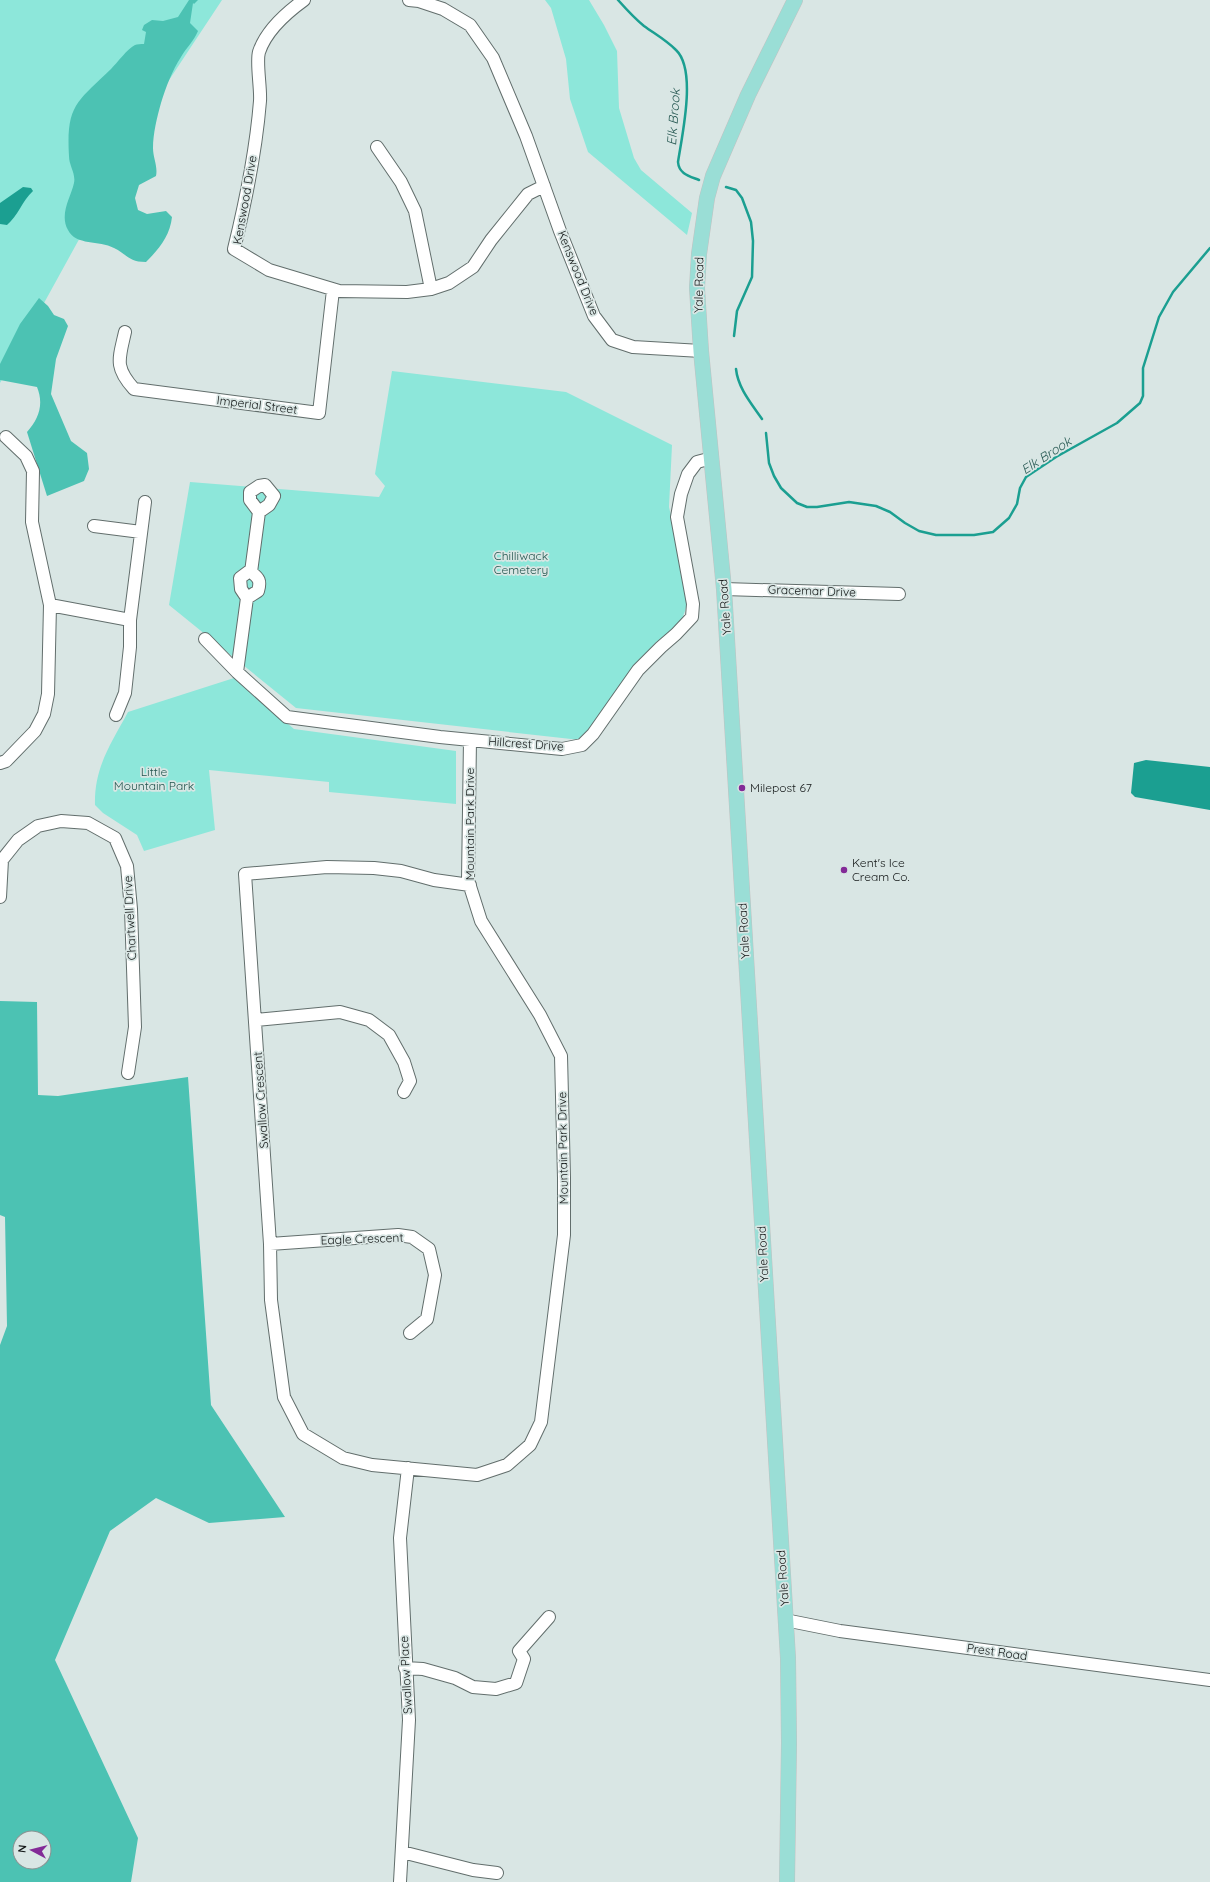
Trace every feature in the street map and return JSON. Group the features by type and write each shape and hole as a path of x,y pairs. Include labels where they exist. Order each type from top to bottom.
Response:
{"main road":[{"name":"Yale Road","path":"788,1882 789,1700 785,1620 724,589 701,352 697,288 699,254 707,198 713,176 748,95 795,0"}],"street":[{"name":"Kenswood Drive","path":"304,0 269,32 258,54 260,100 249,188 234,248 250,260 269,270 333,290 407,292 431,289 449,283 473,267 491,240 528,194 544,186"},
{"name":"Kenswood Drive","path":"409,0 419,1 443,9 470,25 493,58 526,136 594,316 612,340 633,347 701,352"},
{"path":"377,147 401,182 415,211 431,289"},
{"name":"Imperial Street","path":"125,332 119,357 123,376 134,389 319,413 333,290"},
{"path":"0,763 6,761 35,730 44,714 48,694 50,605 32,522 33,471 26,456 6,437"},
{"name":"Hillcrest Drive","path":"206,639 237,672 287,717 470,740 562,749 582,745 593,734 638,670 692,617 693,604 678,517 681,494 688,474 697,462 712,458"},
{"path":"116,715 125,693 130,647 130,620 145,502"},
{"path":"237,672 247,598 240,589 240,578 248,572 251,572 259,512"},
{"path":"94,526 141,532"},
{"name":"Gracemar Drive","path":"724,589 899,594"},
{"path":"50,605 130,620"},
{"name":"Mountain Park Drive","path":"408,1468 477,1475 506,1465 530,1445 541,1422 564,1235 561,1056 540,1015 481,921 468,880 470,740"},
{"name":"Chartwell Drive","path":"0,897 2,860 18,840 38,826 61,821 88,823 115,838 127,866 131,909 135,1027 128,1073"},
{"name":"Swallow Crescent","path":"408,1468 372,1465 343,1458 303,1434 284,1397 271,1300 270,1244 245,874 327,867 374,868 401,871 434,880 470,885"},
{"path":"256,1020 340,1012 369,1020 389,1035 404,1062 410,1081 404,1092"},
{"name":"Eagle Crescent","path":"270,1244 398,1235 412,1237 430,1249 435,1275 427,1319 410,1333"},
{"name":"Swallow Place","path":"400,1882 409,1730 400,1538 408,1468"},
{"path":"405,1668 423,1669 455,1678 473,1687 496,1689 516,1683 524,1659 519,1651 549,1617"},
{"name":"Prest Road","path":"785,1620 840,1631 1210,1680"},
{"path":"402,1852 473,1870 497,1873"}],"green space":[{"path":"0,0 222,0 138,127 104,194 0,383"},
{"path":"545,0 589,0 617,51 619,108 634,158 641,170 692,213 687,235 588,152 570,99 566,59 551,8"},
{"name":"Chilliwack Cemetery","path":"392,371 566,392 672,445 669,507 689,595 685,611 679,627 656,642 580,740 296,708 169,605 190,482 379,497 385,486 375,474"},
{"name":"Little Mountain Park","path":"234,678 294,729 456,751 456,804 329,792 329,782 209,770 215,830 144,851 137,835 103,813 95,805 97,779 110,745 128,712"}],"shaded area":[{"path":"189,0 198,0 194,4 193,3 190,23 198,31 175,68 161,103 153,143 156,176 139,185 135,198 138,210 147,214 166,211 172,217 171,224 166,236 155,252 146,262 140,262 114,248 82,241 72,235 68,230 65,212 74,183 69,160 69,139 72,115 82,98 129,49 136,45 144,44 146,32 142,30 144,25 152,20 163,21 178,17"},
{"path":"23,187 31,188 33,191 7,225 0,224 0,203"},
{"path":"39,298 48,306 54,315 64,319 68,326 56,359 51,394 71,441 87,453 89,469 84,481 47,496 27,432 35,422 39,411 40,399 37,387 0,380 0,364 20,324"},
{"path":"1146,760 1210,767 1210,810 1135,797 1131,793 1134,763"},
{"path":"0,1001 37,1002 38,1095 58,1096 188,1077 211,1405 285,1517 209,1523 156,1498 110,1531 55,1660 138,1838 131,1882 0,1882 0,1345 7,1326 5,1217 0,1215"}],"waterway":[{"name":"Elk Brook","path":"618,0 640,23 672,46 682,59 686,72 687,87 685,120 678,162 682,172 699,180"},
{"name":"Elk Brook","path":"726,187 736,190 742,198 751,222 753,241 752,277 737,311 734,336"},
{"name":"Elk Brook","path":"766,433 769,463 774,476 781,488 797,503 807,507 849,502 876,506 890,512 919,531 936,535 974,535 993,532 1009,518 1017,504 1020,488 1026,477 1056,457 1117,423 1140,403 1143,396 1143,368 1159,317 1173,292 1210,248"},
{"name":"Elk Brook","path":"736,369 742,389 762,419"}],"place":[{"name":"Milepost 67","path":"742,788"},
{"name":"Kent's Ice Cream Co.","path":"844,870"}]}
